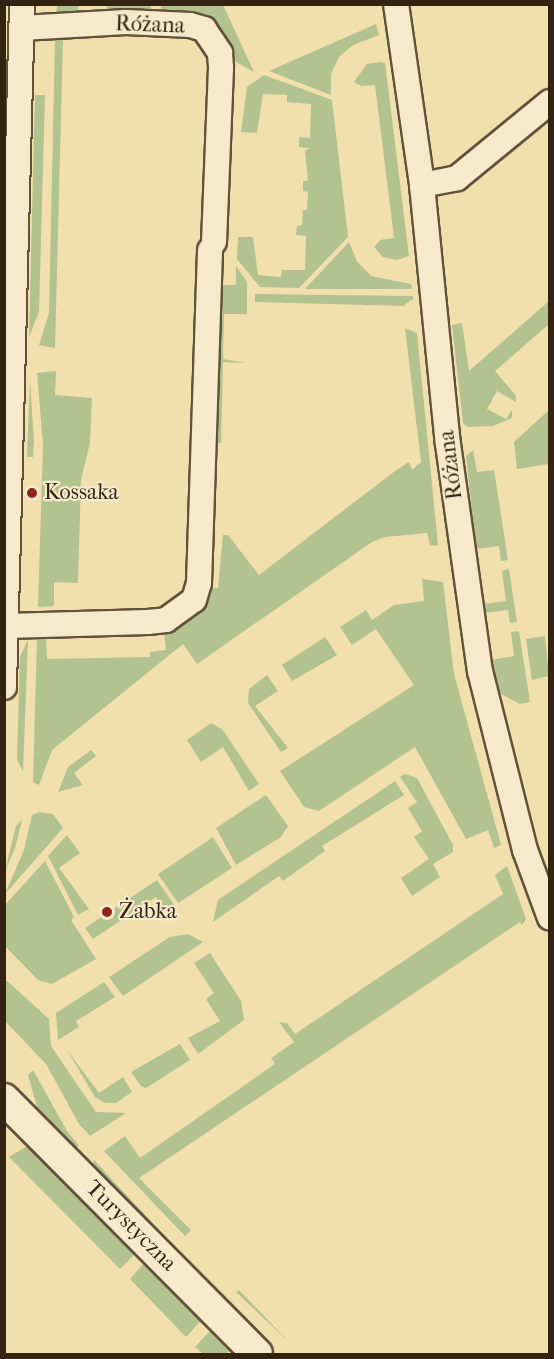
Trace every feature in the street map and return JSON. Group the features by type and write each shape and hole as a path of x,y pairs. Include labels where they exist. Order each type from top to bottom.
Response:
{"street":[{"name":"Różana","path":"396,4 422,186 448,444 480,671 525,850 549,918"},
{"name":"Różana","path":"6,626 148,622 175,615 194,600 200,561 221,68 220,52 212,39 204,29 190,25 126,22 63,27 17,16"},
{"path":"4,687 17,16"},
{"path":"422,186 457,178 484,159 549,102"},
{"name":"Turystyczna","path":"4,1099 256,1354"}],"green space":[{"path":"149,4 152,11 107,11 107,5"},
{"path":"167,4 223,5 254,72 236,62 222,33 206,18 162,12 161,7"},
{"path":"57,5 78,5 78,10 89,13 56,15"},
{"path":"376,24 379,35 353,45 339,57 331,74 331,95 269,71"},
{"path":"55,39 63,39 55,348 39,345 49,313"},
{"path":"385,63 409,256 397,260 383,257 374,247 380,240 394,238 375,85 361,86 354,82 367,64"},
{"path":"264,75 332,100 348,237 299,288 260,287 237,259 238,237 253,237 258,275 281,277 282,270 305,270 306,236 296,235 297,226 302,225 303,210 307,210 308,192 303,191 303,181 308,181 305,151 310,148 299,147 299,137 310,138 311,104 287,102 287,95 263,94 257,133 241,132 247,87"},
{"path":"35,95 45,95 39,312 29,337"},
{"path":"349,242 357,261 371,276 411,284 412,289 305,289"},
{"path":"236,266 247,282 247,314 224,314 223,359 246,363 223,362 221,443 211,443 216,298 222,298 222,285 236,285"},
{"path":"255,294 413,296 413,299 403,306 255,302"},
{"path":"549,301 549,324 495,371 516,396 516,402 497,391 487,409 506,419 512,410 512,418 493,426 468,427 463,423 452,325 462,323 469,371"},
{"path":"405,328 417,333 438,545 430,546 427,533 385,537 372,542 197,664 183,644 52,750 39,785 33,782 37,636 46,637 47,659 150,657 150,652 166,650 164,631 191,619 199,611 209,588 218,588 223,535 228,535 259,575 395,471 409,462 412,470 421,462"},
{"path":"56,371 55,395 92,398 90,443 81,479 78,583 54,582 54,606 38,607 43,444 37,373"},
{"path":"30,381 34,441 33,457 27,457"},
{"path":"549,410 549,464 517,469 514,442"},
{"path":"473,450 477,472 494,470 508,560 501,561 499,546 476,549 466,456"},
{"path":"509,569 517,622 510,623 508,610 484,613 483,604 506,601 502,571"},
{"path":"422,579 443,582 454,674 501,845 494,848 488,830 466,839 415,747 319,811 304,807 280,771 414,685 376,629 352,645 340,627 366,610 372,620 394,605 424,601"},
{"path":"519,631 530,702 520,704 497,692 491,660 514,656 511,632"},
{"path":"545,636 549,676 532,680 526,639"},
{"path":"325,637 337,655 292,681 282,665"},
{"path":"28,640 23,772 17,759 20,657"},
{"path":"267,675 278,691 255,706 288,748 281,752 248,703 249,689"},
{"path":"211,723 222,729 259,784 249,791 223,747 201,762 187,740"},
{"path":"91,750 96,756 74,773 83,785 58,792 68,767"},
{"path":"405,774 417,778 453,845 453,852 433,864 440,877 412,896 401,878 429,859 414,837 422,831 408,808 417,802 400,777"},
{"path":"395,781 404,795 322,846 325,851 283,881 279,876 213,922 218,900"},
{"path":"266,795 288,826 281,837 236,865 216,828"},
{"path":"39,812 53,814 63,828 5,894 24,850 32,815"},
{"path":"22,820 15,848 5,871 16,826"},
{"path":"67,835 80,853 59,868 89,909 78,915 48,856"},
{"path":"213,837 232,868 178,903 158,874"},
{"path":"45,861 74,917 71,920 96,959 52,984 38,980 5,946 5,905"},
{"path":"507,866 526,919 522,925 520,922 139,1178 191,1230 185,1236 104,1151 125,1136 140,1158 275,1064 271,1058 294,1042 279,1022 287,1023 295,1034 503,894 495,875"},
{"path":"157,880 175,906 165,911 156,897 93,939 85,928"},
{"path":"188,934 203,942 123,996 109,977 170,937"},
{"path":"210,953 241,1001 244,1020 198,1054 188,1038 220,1021 206,999 214,993 194,963"},
{"path":"4,978 49,1019 51,1046 96,1112 126,1113 90,1136 79,1124 46,1064 5,1021"},
{"path":"104,982 115,997 76,1021 79,1027 58,1040 56,1013"},
{"path":"180,1044 190,1060 146,1088 141,1086 131,1072"},
{"path":"67,1050 99,1093 123,1077 132,1092 116,1103 105,1103 95,1097"},
{"path":"33,1070 67,1131 79,1146 75,1148 38,1110 28,1075"},
{"path":"29,1145 136,1253 120,1269 9,1157"},
{"path":"94,1160 172,1244 171,1246 92,1165"},
{"path":"145,1262 201,1321 186,1337 130,1279"},
{"path":"239,1290 290,1343 236,1292"},
{"path":"210,1331 229,1351 226,1354 203,1354 195,1347"}],"place":[{"name":"Kossaka","path":"32,493"},
{"name":"Żabka","path":"107,912"}]}
